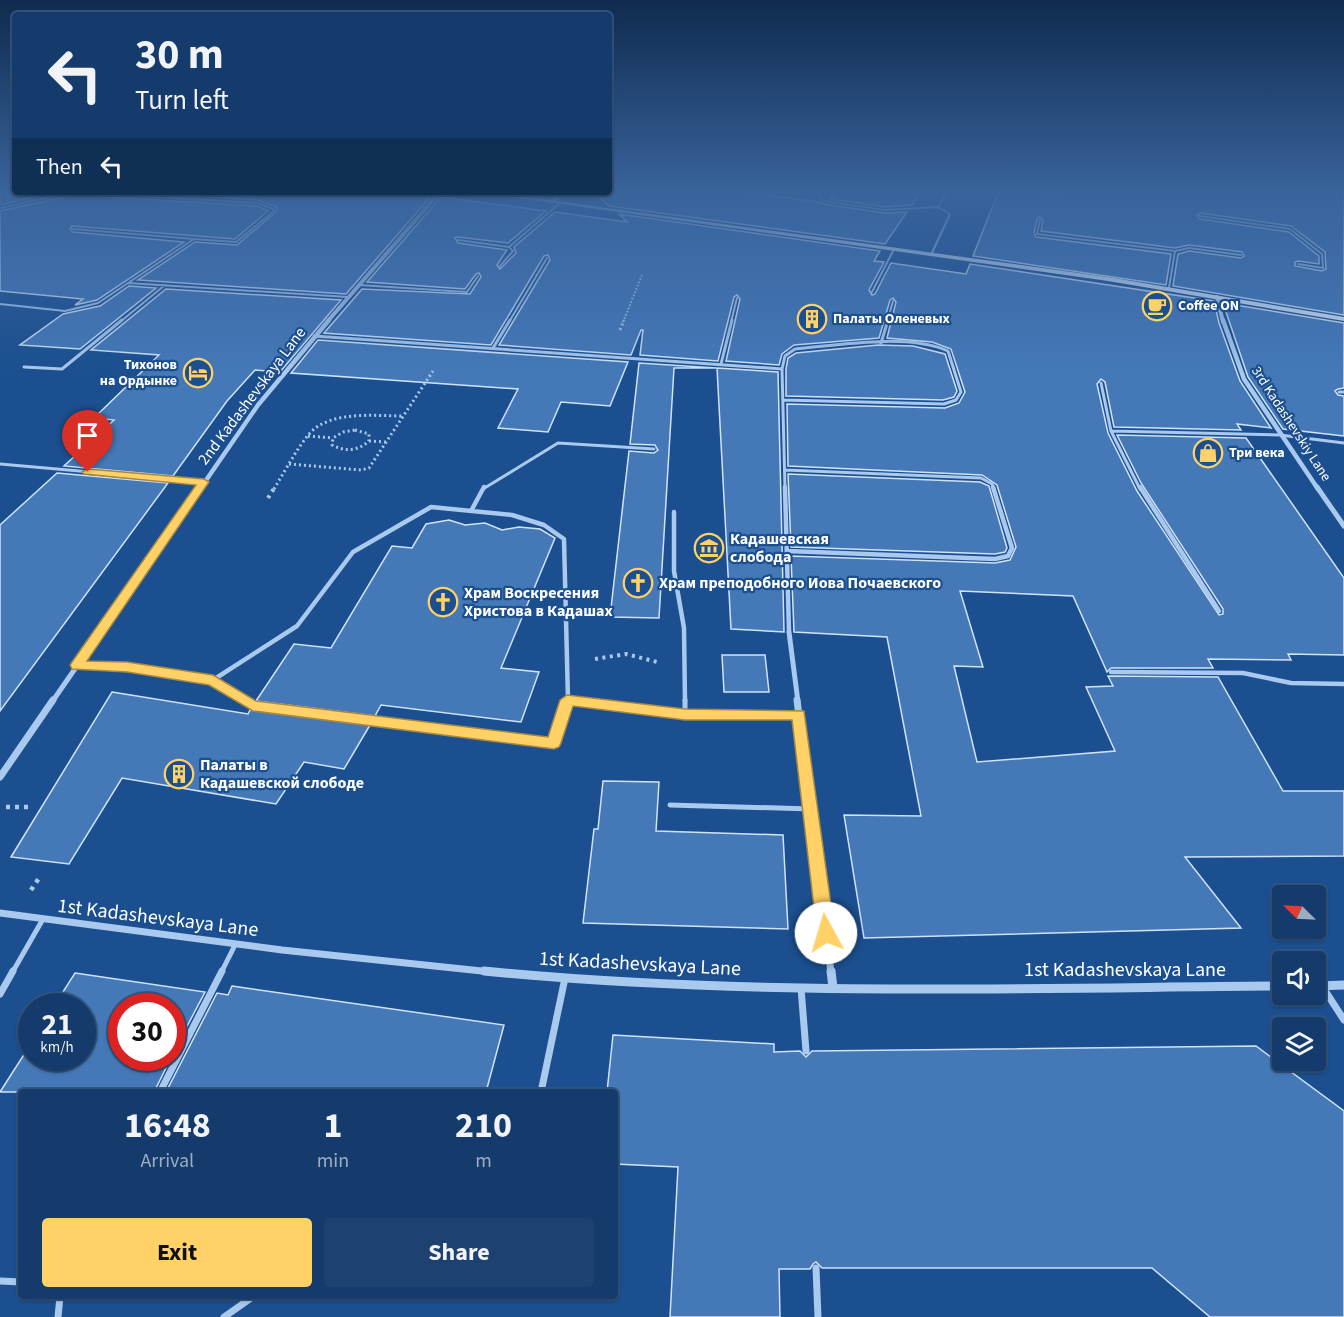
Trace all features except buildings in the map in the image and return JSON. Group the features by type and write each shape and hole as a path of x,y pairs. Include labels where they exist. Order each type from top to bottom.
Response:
{"main road":[{"path":"909,251 1169,288 1344,319"}],"street":[{"name":"2nd Kadashevskaya Lane","path":"0,777 258,405 388,251"},
{"name":"3rd Kadashevskiy Lane","path":"1217,297 1218,310 1244,378 1280,435 1344,526"},
{"path":"789,632 833,988"},
{"name":"1st Kadashevskaya Lane","path":"0,913 235,945 565,978 801,988 1272,986"},
{"path":"1326,986 1344,986"}],"lane":[{"path":"0,303 64,311 98,303 175,251"},
{"path":"500,266 513,251"},
{"path":"872,292 893,251"},
{"path":"1169,288 1175,251"},
{"path":"1214,251 1240,255"},
{"path":"1298,264 1323,268 1322,254 1319,251"},
{"path":"493,348 547,258"},
{"path":"358,285 466,292 477,276"},
{"path":"128,283 348,297"},
{"path":"24,367 62,369 165,285"},
{"path":"721,364 737,298"},
{"path":"881,343 893,301"},
{"path":"314,336 782,369"},
{"path":"783,400 944,404 960,397 961,392 951,361 944,348 932,344 881,343 795,350 784,356 782,369 789,632"},
{"path":"1101,384 1111,430 1144,496 1219,611"},
{"path":"1339,392 1344,392"},
{"path":"1111,430 1280,435 1344,442"},
{"path":"471,511 483,488 558,443 654,449"},
{"path":"0,464 204,482"},
{"path":"785,470 981,478 992,484 1012,548 1008,556 995,560 787,551"},
{"path":"77,665 127,667 213,680 253,706 554,743 567,700 564,539 544,525 522,518 431,507 353,552 297,626 213,680"},
{"path":"674,512 674,571 684,628 685,714"},
{"path":"1111,672 1243,673 1291,683 1344,684"},
{"path":"567,700 685,714 799,714"},
{"path":"670,805 811,809"},
{"path":"0,994 43,919"},
{"path":"162,1089 235,945"},
{"path":"542,1089 565,978"},
{"path":"801,988 806,1051"},
{"path":"1326,996 1344,1020"},
{"path":"816,1269 818,1317"},
{"path":"0,1281 18,1282"},
{"path":"58,1317 60,1299"},
{"path":"224,1317 250,1299"}],"path":[{"path":"609,357 642,275"},
{"path":"289,464 364,470 370,466 450,346"},
{"path":"268,498 308,436 320,425 339,419 403,416"},
{"path":"308,436 333,438 349,430 361,430 369,434 369,441"},
{"path":"333,438 332,445 335,448 347,450 361,447 369,441 386,442"},
{"path":"567,673 590,661 628,654 646,657 660,664 685,686"},
{"path":"2,807 28,807"}],"place":[{"name":"Coffee ON","path":"1157,306"},
{"name":"Палаты Оленевых","path":"812,319"},
{"name":"Тихонов на Ордынке","path":"198,373"},
{"name":"Три века","path":"1208,453"},
{"name":"Кадашевская слобода","path":"709,548"},
{"name":"Храм преподобного Иова Почаевского","path":"638,583"},
{"name":"Храм Воскресения Христова в Кадашах","path":"443,602"},
{"name":"Палаты в Кадашевской слободе","path":"179,774"}],"route":[{"path":"88,472 204,482 77,665 127,667 213,680 253,706 554,743 567,700 685,714 799,714 826,933"}]}
